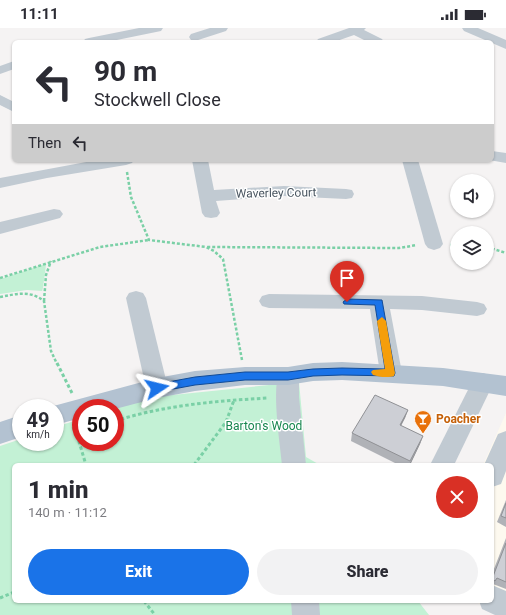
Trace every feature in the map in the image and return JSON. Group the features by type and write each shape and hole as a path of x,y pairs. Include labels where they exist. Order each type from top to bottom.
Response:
{"main road":[{"path":"115,399 157,388 195,381 245,376 288,386 313,372 390,373 443,377 506,386"},
{"path":"0,433 12,429"}],"street":[{"path":"99,40 157,28"},
{"path":"194,37 222,28"},
{"path":"468,28 506,45"},
{"path":"327,40 357,29 375,40"},
{"path":"0,70 12,66"},
{"path":"494,156 506,158"},
{"path":"0,184 46,166 99,162"},
{"path":"200,162 211,213"},
{"path":"411,162 434,244"},
{"name":"Waverley Court","path":"207,196 284,191 345,194"},
{"path":"0,228 54,214"},
{"path":"135,298 157,388"},
{"path":"269,301 422,303 477,310"},
{"path":"379,302 390,373"},
{"path":"443,463 483,382"},
{"path":"288,386 294,463"},
{"path":"494,471 506,441"},
{"path":"494,600 506,606"},
{"path":"305,603 306,615"}],"path":[{"path":"126,162 131,198 149,240"},
{"path":"0,278 100,246 149,240 206,247 398,248 434,244"},
{"path":"206,247 221,256 224,262 225,277 245,376"},
{"path":"494,249 506,253"},
{"path":"51,261 46,275 44,301 51,351 75,399"},
{"path":"0,297 18,294 31,294 39,296 44,301"},
{"path":"124,418 197,403 234,400 288,386"},
{"path":"195,463 226,422 234,400"},
{"path":"82,451 85,463"},
{"path":"0,598 12,593"},
{"path":"146,603 155,615"}],"shaded area":[{"path":"506,413 506,615 500,615 478,603 494,603 494,463 484,463"}],"green space":[{"path":"46,265 42,291 27,290 0,294 0,279"},
{"name":"Barton's Wood","path":"299,382 306,457 316,463 12,463 12,603 420,603 429,615 0,615 0,446 12,442 12,451 64,451 64,424 72,422 72,451 124,451 124,405 143,398"}],"building":[{"path":"375,395 408,410 400,425 423,436 410,461 352,433"},
{"path":"506,503 506,518 501,516"},
{"path":"506,543 506,582 497,578 494,580 494,574"}],"slow traffic":[{"path":"376,372 390,373 382,321"}],"place":[{"name":"Poacher","path":"423,434"}],"route":[{"path":"157,388 195,381 245,376 288,376 313,372 342,371 390,373 379,302 347,302"}]}
